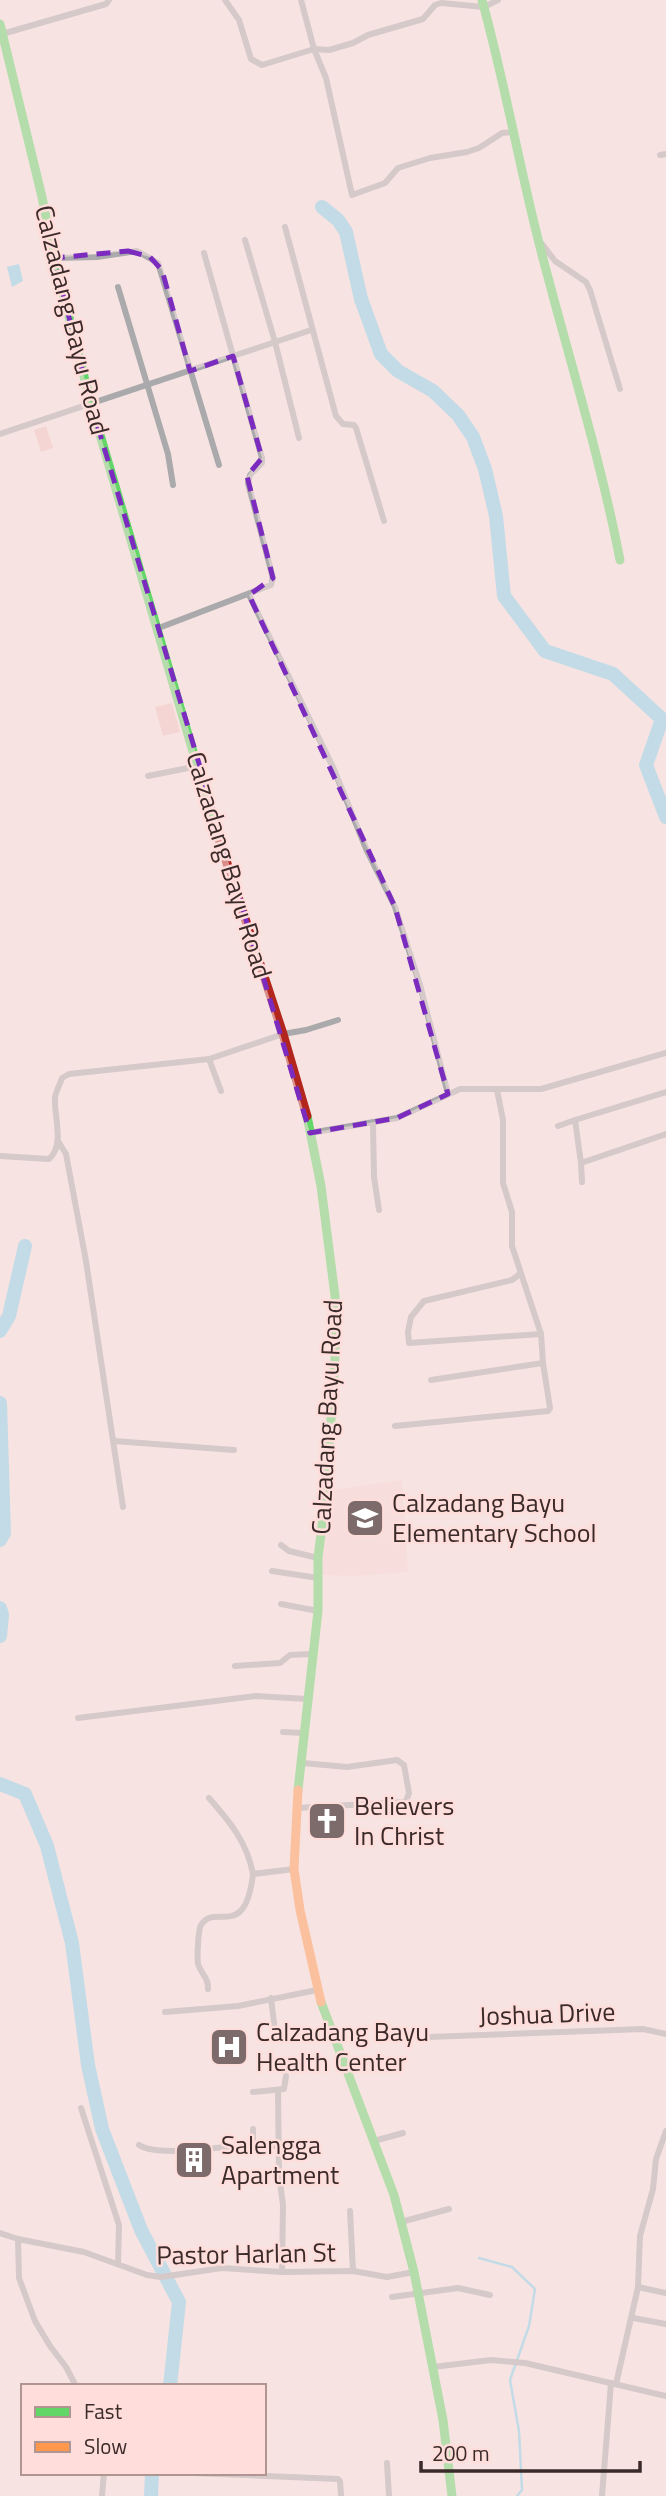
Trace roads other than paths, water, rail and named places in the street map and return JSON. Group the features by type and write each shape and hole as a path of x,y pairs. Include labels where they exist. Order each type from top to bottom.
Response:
{"street":[{"path":"1,29 106,4 109,0"},
{"path":"225,0 239,20 254,63 262,65 314,48 329,50 423,19 435,5 441,3 483,4 498,0"},
{"path":"301,0 314,48 326,78 352,195 385,183 398,169 430,158 467,152 479,148 502,133 514,132"},
{"path":"483,4 538,240 614,523 620,560"},
{"name":"Calzadang Bayu Road","path":"1,29 90,404 224,861 304,1102 321,1186 335,1296 335,1357 328,1467 318,1558 318,1611 311,1654 294,1869 317,1990 394,2196 414,2272 443,2420 452,2496"},
{"path":"285,227 336,416 343,424 356,428 384,521"},
{"path":"245,240 295,414 299,438"},
{"path":"538,240 555,261 586,282 620,389"},
{"path":"54,258 83,258 137,251 158,262 219,465"},
{"path":"156,629 249,595 271,585 274,578 248,483 250,475 262,463 262,458 204,253"},
{"path":"118,286 168,454 173,485"},
{"path":"0,434 311,330"},
{"path":"249,595 327,756 367,850 395,907 420,985 447,1094"},
{"path":"148,776 198,766"},
{"path":"0,1157 49,1158 54,1155 58,1140 55,1097 62,1078 80,1071 209,1059 283,1034 338,1020"},
{"path":"310,1133 397,1118 447,1094 472,1088 541,1089 666,1053"},
{"path":"209,1059 221,1091"},
{"path":"395,1426 548,1411 550,1408 541,1334 512,1246 512,1212 503,1183 503,1120 497,1090"},
{"path":"558,1126 666,1092"},
{"path":"575,1120 582,1182"},
{"path":"373,1123 374,1177 379,1210"},
{"path":"581,1163 666,1134"},
{"path":"58,1140 66,1154 86,1261 123,1507"},
{"path":"520,1274 512,1280 424,1301 411,1317 409,1343 541,1334"},
{"path":"432,1380 543,1363"},
{"path":"114,1441 234,1450"},
{"path":"281,1545 289,1551 318,1558"},
{"path":"272,1571 318,1578"},
{"path":"281,1604 318,1611"},
{"path":"235,1666 280,1663 290,1655 311,1654"},
{"path":"78,1718 256,1696 307,1699"},
{"path":"283,1732 304,1733"},
{"path":"297,1808 403,1802 410,1793 404,1765 397,1760 347,1767 303,1763"},
{"path":"208,1989 208,1980 198,1962 202,1925 207,1920 239,1914 244,1910 249,1900 253,1874 241,1838 209,1798"},
{"path":"253,1874 294,1869"},
{"path":"165,2012 238,2006 317,1990"},
{"path":"271,1998 275,2031"},
{"name":"Joshua Drive","path":"428,2037 643,2029 666,2034"},
{"path":"254,2092 285,2089 286,2076"},
{"path":"278,2090 283,2205 282,2272"},
{"path":"81,2108 119,2225 118,2264"},
{"path":"253,2129 254,2143"},
{"path":"602,2496 614,2383 633,2318 638,2287 640,2236 653,2189 656,2159 666,2131"},
{"path":"374,2141 403,2133"},
{"path":"139,2145 152,2151 194,2150 254,2143 262,2147 279,2146"},
{"path":"401,2222 449,2209"},
{"path":"350,2211 353,2271"},
{"name":"Pastor Harlan St","path":"0,2233 84,2252 147,2275 161,2277 222,2269 353,2271 387,2277 414,2272"},
{"path":"18,2239 19,2278 35,2321 75,2384"},
{"path":"638,2287 666,2293"},
{"path":"392,2297 458,2288 490,2295"},
{"path":"633,2318 666,2324"},
{"path":"433,2367 482,2361 511,2361 666,2396"},
{"path":"387,2463 388,2496"},
{"path":"102,2496 104,2475"},
{"path":"241,2475 338,2479 341,2496"}],"water":[{"path":"19,264 23,281 12,287 7,267"}],"waterway":[{"path":"322,207 338,220 346,232 361,299 381,354 398,371 433,391 458,415 473,437 485,469 496,516 504,596 545,651 613,674 662,719 646,765 666,817"},
{"path":"0,1331 9,1316 25,1246"},
{"path":"0,1403 4,1533 0,1540"},
{"path":"0,1608 0,1636"},
{"path":"0,1784 25,1794 47,1846 72,1943 88,2065 102,2129 141,2230 179,2302 170,2384"},
{"path":"479,2258 512,2267 535,2289 529,2326 510,2380 519,2431 522,2490 517,2496"},
{"path":"151,2496 152,2475"}],"place":[{"name":"Calzadang Bayu Elementary School","path":"365,1518"},
{"name":"Believers In Christ","path":"327,1821"},
{"name":"Calzadang Bayu Health Center","path":"229,2047"},
{"name":"Salengga Apartment","path":"194,2160"}]}
